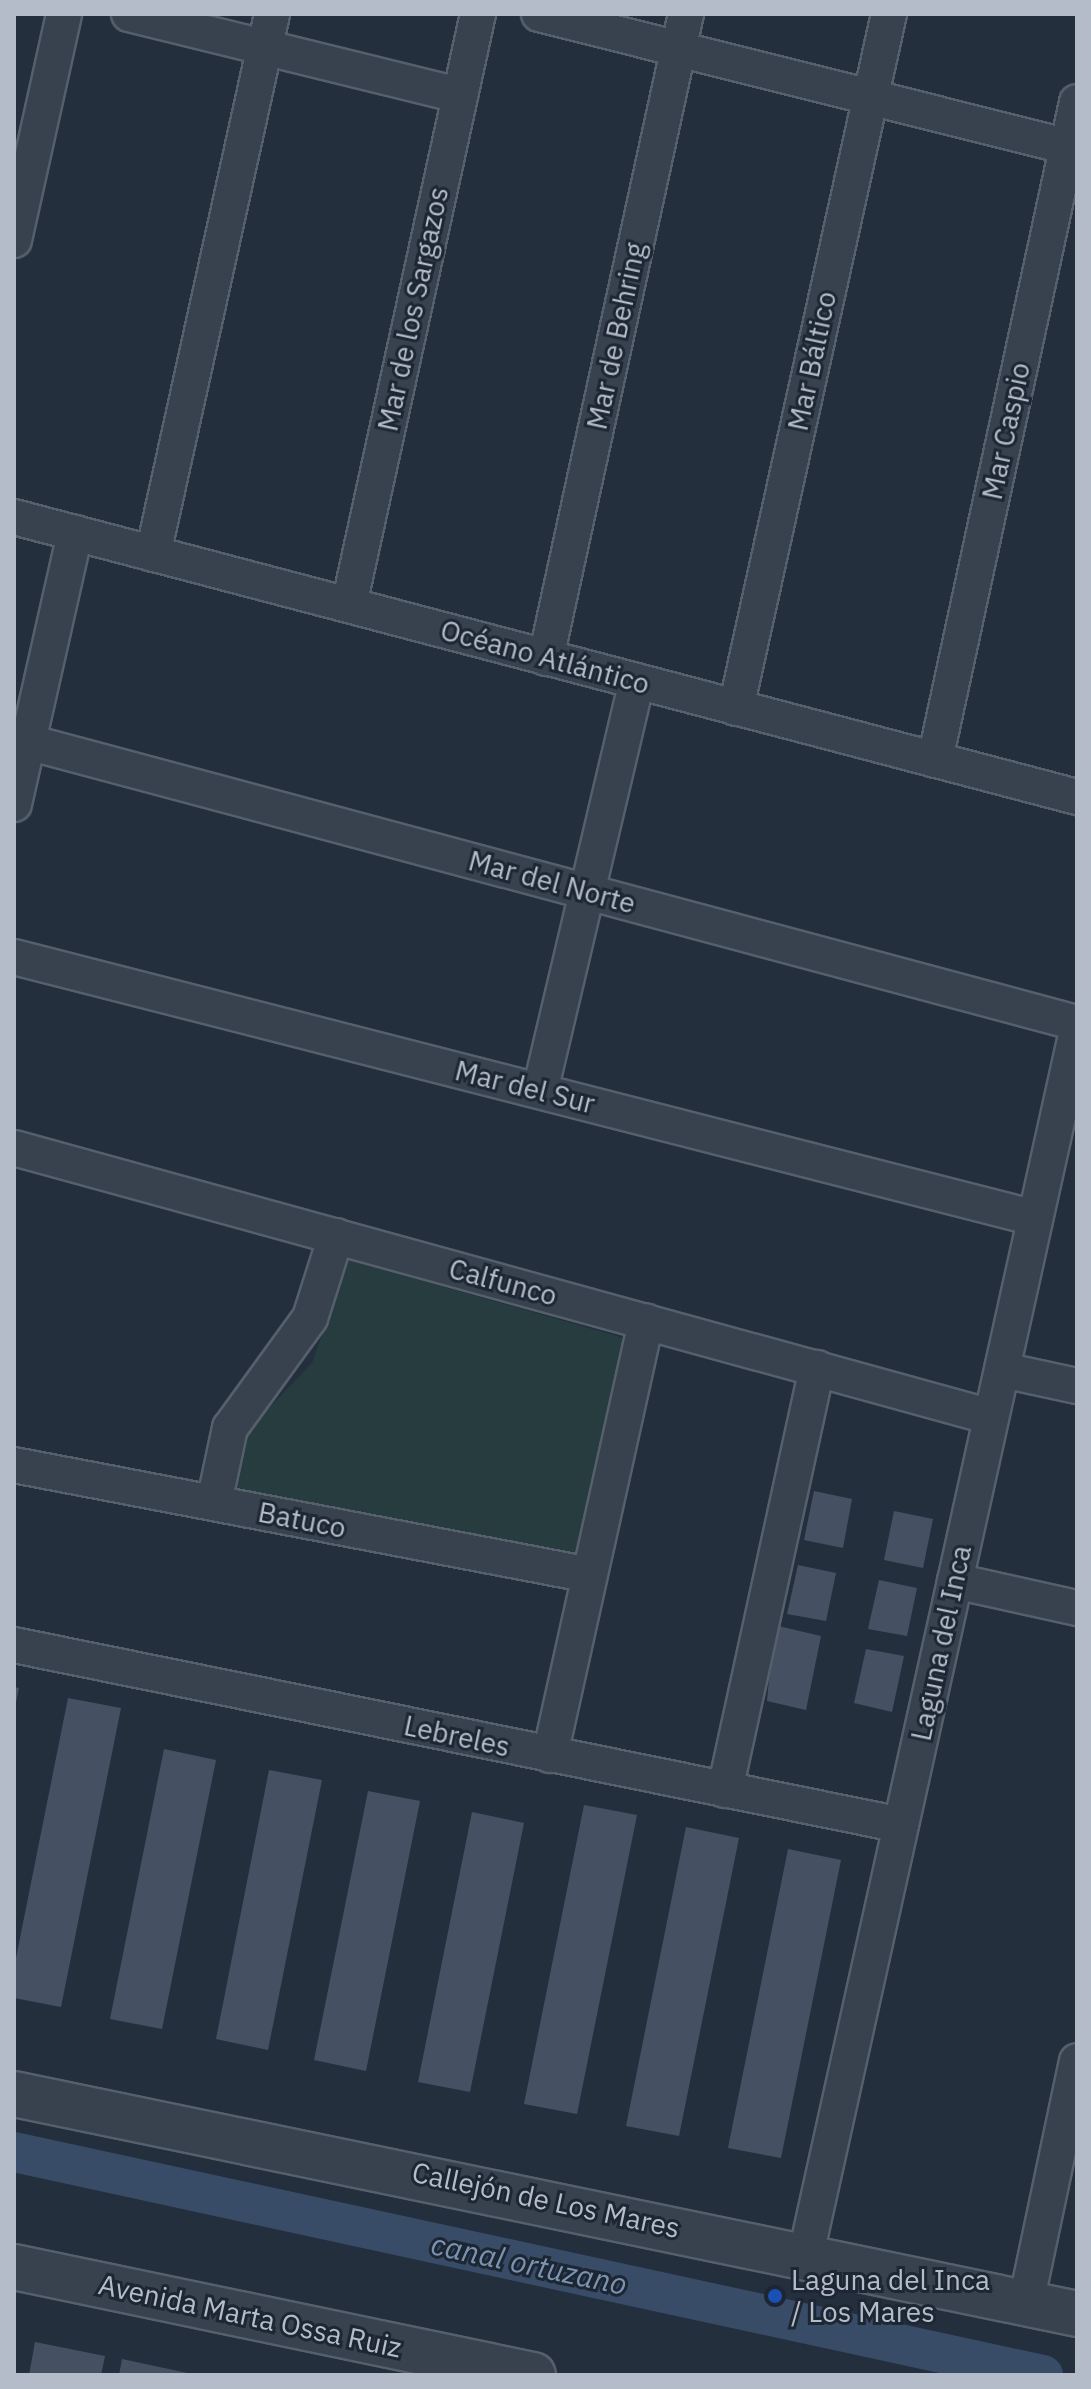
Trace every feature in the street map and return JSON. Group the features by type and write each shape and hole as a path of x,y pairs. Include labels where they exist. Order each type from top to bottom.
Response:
{"street":[{"path":"14,240 64,14"},
{"path":"129,14 460,95"},
{"path":"153,554 272,14"},
{"name":"Mar de los Sargazos","path":"349,605 478,14"},
{"path":"539,14 1072,148"},
{"name":"Mar de Behring","path":"546,658 686,14"},
{"name":"Mar Báltico","path":"736,708 889,14"},
{"name":"Mar Caspio","path":"935,760 1072,148 1077,102"},
{"name":"Océano Atlántico","path":"14,517 1077,797"},
{"path":"14,804 75,533"},
{"path":"540,1091 637,682"},
{"name":"Mar del Norte","path":"28,742 1077,1023"},
{"name":"Mar del Sur","path":"14,957 1035,1218"},
{"name":"Laguna del Inca","path":"806,2254 1035,1218 1064,1147 1077,1031"},
{"name":"Calfunco","path":"14,1148 991,1417"},
{"path":"214,1503 230,1428 310,1318 336,1236"},
{"path":"550,1755 646,1322"},
{"path":"725,1790 817,1368"},
{"path":"1002,1370 1077,1386"},
{"name":"Batuco","path":"14,1465 590,1575"},
{"path":"955,1581 1077,1608"},
{"name":"Lebreles","path":"14,1645 901,1825"},
{"path":"1026,2303 1077,2061"},
{"name":"Callejón de Los Mares","path":"14,2094 806,2254 1077,2314"},
{"name":"Avenida Marta Ossa Ruiz","path":"14,2267 533,2375"}],"green space":[{"path":"349,1260 624,1338 575,1562 231,1493 245,1433 312,1363"}],"building":[{"path":"814,1491 852,1499 843,1548 804,1540"},
{"path":"894,1511 933,1519 923,1568 884,1560"},
{"path":"798,1565 836,1573 826,1621 787,1614"},
{"path":"879,1580 917,1588 907,1636 868,1629"},
{"path":"774,1625 821,1636 806,1710 767,1701"},
{"path":"866,1649 904,1656 892,1712 854,1703"},
{"path":"14,1687 19,1688 15,1707 14,1707"},
{"path":"68,1698 121,1708 61,2007 14,1998 14,1968"},
{"path":"164,1749 216,1760 162,2029 110,2019"},
{"path":"269,1770 322,1780 268,2050 216,2039"},
{"path":"368,1791 420,1801 366,2071 314,2060"},
{"path":"584,1805 637,1815 577,2114 524,2104"},
{"path":"472,1812 524,1823 470,2092 418,2082"},
{"path":"686,1827 739,1838 679,2136 626,2126"},
{"path":"788,1849 841,1860 781,2158 728,2148"},
{"path":"35,2342 105,2356 101,2375 29,2375"},
{"path":"122,2359 192,2374 192,2375 119,2375"}],"waterway":[{"name":"canal ortuzano","path":"14,2152 1043,2375"}],"place":[{"name":"Laguna del Inca / Los Mares","path":"775,2296"}]}
